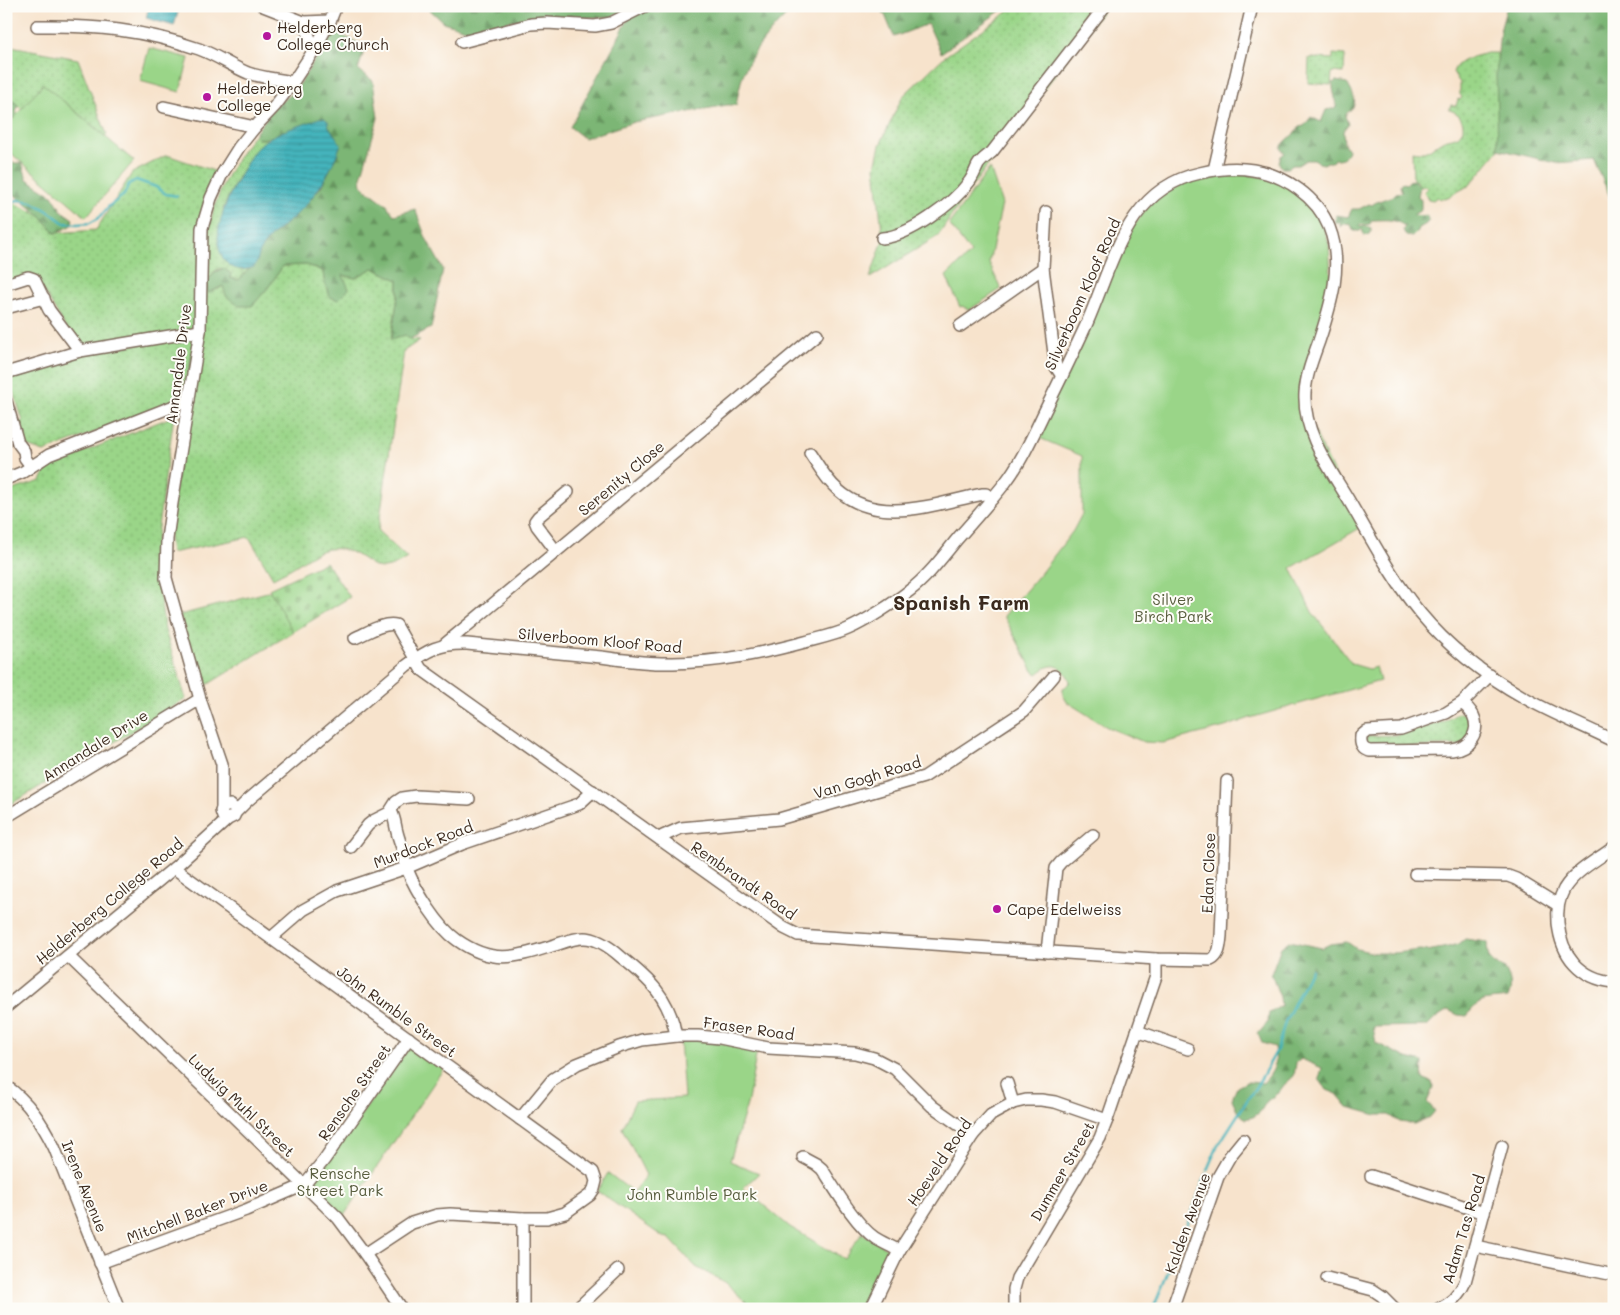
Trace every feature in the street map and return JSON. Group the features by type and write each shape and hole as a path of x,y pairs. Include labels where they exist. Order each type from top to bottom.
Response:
{"street":[{"path":"263,6 304,22 330,21"},
{"name":"Annandale Drive","path":"228,811 223,790 222,764 200,699 166,578 168,530 200,331 202,228 211,198 222,174 239,146 275,106 293,82 314,50 336,6"},
{"path":"462,42 531,24 595,26 611,23 645,6"},
{"path":"882,238 898,235 948,204 969,182 979,164 992,152 1105,6"},
{"path":"1214,170 1252,6"},
{"path":"304,22 314,50"},
{"path":"37,26 69,26 139,32 199,49 249,73 293,82"},
{"path":"164,107 255,127"},
{"name":"Silverboom Kloof Road","path":"415,659 435,647 467,644 668,663 733,658 771,651 850,628 909,591 1008,480 1022,457 1088,321 1120,243 1134,217 1145,203 1167,185 1190,175 1214,170 1240,168 1262,172 1283,179 1301,191 1323,214 1330,229 1334,245 1336,276 1326,320 1306,382 1305,412 1309,428 1349,500 1407,596 1440,635 1465,657 1490,675 1515,692 1545,708 1614,741"},
{"path":"1046,212 1043,268 1056,367 1062,376"},
{"path":"960,326 1043,268"},
{"path":"6,284 32,277 36,280 49,310 80,351"},
{"path":"6,308 44,298"},
{"path":"6,373 80,351 200,331"},
{"name":"Serenity Close","path":"444,645 817,334"},
{"path":"6,479 23,472 49,455 189,400"},
{"path":"6,401 18,443 31,466"},
{"path":"24,451 33,453 42,459"},
{"path":"810,453 839,491 856,502 873,507 909,510 983,494 992,498"},
{"path":"556,551 535,521 568,492"},
{"name":"Rembrandt Road","path":"355,638 378,628 395,624 421,669 784,928 798,935 1156,959 1208,960"},
{"name":"Helderberg College Road","path":"6,1007 174,868 208,837 228,811 247,801 415,659"},
{"path":"1462,702 1473,715 1474,726 1474,732 1470,741 1463,748 1452,750 1370,751 1364,750 1361,745 1361,736 1365,732 1401,729 1442,715 1462,702 1490,675"},
{"name":"Van Gogh Road","path":"660,839 681,828 780,819 924,777 1024,711 1054,676"},
{"name":"Annandale Drive","path":"6,817 200,699"},
{"name":"Edan Close","path":"1208,960 1213,959 1217,955 1221,936 1227,781"},
{"name":"Murdock Road","path":"271,938 293,917 326,896 406,868 462,844 579,804 593,792"},
{"path":"351,847 373,821 386,814 396,802 409,797 468,798"},
{"path":"386,814 387,824 397,830 404,853 406,868 428,908 456,939 475,952 509,957 573,939 587,938 597,941 612,950 654,985 665,1002 676,1036"},
{"path":"1047,952 1056,868 1092,835"},
{"path":"1614,847 1583,869 1569,883 1562,893 1558,905 1560,938 1571,960 1586,974 1600,980 1614,982"},
{"name":"John Rumble Street","path":"174,868 593,1172 596,1183 590,1195 565,1213 547,1218 523,1218"},
{"path":"1415,874 1508,876 1558,905"},
{"name":"Ludwig Muhl Street","path":"68,956 338,1218 402,1309"},
{"name":"Dummer Street","path":"1014,1309 1013,1294 1017,1278 1100,1138 1108,1120 1156,976 1156,959"},
{"path":"1138,1030 1188,1049"},
{"name":"Fraser Road","path":"520,1119 545,1086 568,1068 619,1047 653,1038 676,1036 714,1037 768,1048 855,1054 874,1058 895,1069 932,1106 973,1135"},
{"name":"Rensche Street","path":"304,1185 324,1160 409,1038"},
{"path":"1007,1083 1012,1103"},
{"name":"Irene Avenue","path":"6,1086 29,1105 44,1126 119,1309"},
{"name":"Hoeveld Road","path":"871,1309 899,1250 973,1135 991,1116 1012,1103 1026,1100 1048,1101 1108,1120"},
{"name":"Kalden Avenue","path":"1172,1309 1218,1177 1240,1151 1243,1140"},
{"name":"Adam Tas Road","path":"1438,1309 1450,1302 1463,1288 1502,1146"},
{"path":"803,1157 813,1162 822,1170 851,1212 868,1232 899,1250"},
{"path":"1371,1176 1484,1213"},
{"name":"Mitchell Baker Drive","path":"100,1263 246,1210 304,1185"},
{"path":"365,1254 412,1223 437,1215 523,1218 523,1309 531,1309"},
{"path":"1475,1246 1614,1275"},
{"path":"576,1309 618,1270"},
{"path":"1327,1278 1373,1290 1395,1309"}],"green space":[{"path":"426,6 795,6 766,38 747,65 736,105 634,122 584,138 570,127 630,16 629,9 611,17 538,18 509,21 481,34 443,22"},
{"path":"879,6 1007,6 941,53 928,24 894,37"},
{"path":"1016,6 1106,6 962,200 938,236 870,278 883,240 875,167 880,145 902,97 944,57"},
{"path":"1507,6 1614,6 1614,206 1594,160 1556,163 1498,149 1496,75 1500,31"},
{"path":"334,32 366,46 358,69 373,81 378,118 361,177 362,186 386,204 394,215 415,209 426,238 443,269 431,328 410,339 405,335 391,340 398,296 398,280 373,268 355,278 343,275 349,289 338,300 330,297 323,271 306,265 283,266 252,306 239,306 226,296 223,286 208,293 207,282 215,272 224,268 231,274 230,278 239,280 254,266 265,242 296,215 321,187 338,153 308,124 265,138 258,139 254,135 275,106 295,92 329,36"},
{"path":"6,45 78,59 107,135 105,136 43,84 22,109 6,95"},
{"path":"149,48 189,58 180,92 140,81"},
{"path":"1486,53 1497,53 1502,146 1470,185 1448,197 1428,199 1424,191 1427,189 1426,186 1420,187 1417,181 1413,180 1412,151 1426,151 1442,141 1460,134 1463,123 1456,113 1449,110 1451,105 1456,106 1458,99 1460,100 1462,97 1460,95 1460,83 1453,72 1462,61"},
{"path":"1333,54 1345,55 1344,73 1332,72 1331,85 1308,83 1309,58 1333,59"},
{"path":"1336,81 1347,83 1355,101 1353,107 1345,116 1348,124 1343,131 1344,144 1348,150 1346,155 1343,158 1334,159 1332,162 1324,164 1316,160 1306,160 1298,165 1282,168 1279,163 1281,156 1285,153 1281,148 1299,127 1304,126 1311,117 1321,122 1326,110 1336,108 1333,83"},
{"path":"43,84 134,161 86,217 6,149 6,127"},
{"path":"6,95 18,105 15,117 6,120"},
{"path":"254,135 259,139 267,139 247,163 223,209 240,270 249,269 239,280 230,278 221,268 215,271 207,282 217,290 223,286 252,306 283,266 306,265 323,271 324,280 342,275 355,278 373,268 398,280 398,296 391,339 405,335 410,339 420,340 404,351 378,531 407,558 386,568 372,565 350,552 332,549 313,554 273,578 249,537 171,553 169,538 208,232 215,204 225,180"},
{"path":"167,155 220,173 208,196 196,328 85,349 76,345 36,278 6,281 6,199 41,216 55,233 96,230 132,173"},
{"path":"6,160 8,163 22,163 27,179 52,195 62,211 73,219 71,226 55,233 41,216 6,188"},
{"path":"990,168 1002,204 989,263 1001,289 969,310 962,306 960,307 946,276 971,253 949,224"},
{"name":"Silver Birch Park","path":"1232,172 1274,179 1298,192 1321,219 1329,244 1331,276 1301,403 1360,528 1291,568 1312,612 1352,664 1369,669 1376,667 1380,681 1250,718 1225,727 1163,743 1144,742 1107,727 1067,702 1063,695 1063,689 1070,682 1066,674 1055,666 1048,667 1037,674 1033,671 1004,616 1073,531 1082,514 1082,456 1037,437 1129,232 1150,204 1187,180"},
{"path":"1410,180 1420,186 1418,196 1421,200 1421,210 1413,215 1426,215 1429,220 1412,237 1406,236 1403,230 1405,226 1393,221 1372,220 1370,224 1359,225 1360,227 1366,226 1371,228 1369,235 1364,235 1362,229 1354,231 1350,223 1344,224 1341,227 1340,223 1336,223 1336,215 1348,217 1352,209 1359,209 1369,204 1372,205 1394,196 1396,193 1402,192 1401,183 1407,184"},
{"path":"195,334 184,398 44,452 24,445 17,423 23,421 14,393 8,394 6,378 81,354"},
{"path":"174,416 156,541 157,580 165,630 186,699 6,807 6,492 41,481 48,466"},
{"path":"326,562 350,597 293,632 269,589"},
{"path":"271,591 293,632 202,688 180,615"},
{"path":"1458,713 1466,714 1471,725 1465,745 1369,748 1366,741 1366,736 1397,735 1446,721"},
{"path":"1465,939 1487,942 1490,959 1495,964 1504,968 1509,979 1511,986 1508,998 1480,1003 1467,1016 1458,1015 1448,1010 1427,1026 1373,1027 1376,1043 1407,1058 1423,1062 1422,1078 1432,1082 1433,1088 1427,1102 1435,1111 1430,1117 1414,1124 1400,1122 1389,1115 1377,1115 1348,1107 1337,1094 1327,1090 1319,1079 1322,1068 1301,1059 1296,1063 1294,1076 1279,1092 1267,1101 1260,1112 1253,1117 1245,1119 1237,1110 1232,1099 1237,1087 1247,1082 1263,1083 1274,1066 1276,1058 1275,1047 1262,1043 1258,1034 1268,1022 1269,1013 1281,1006 1280,997 1271,974 1281,947 1289,941 1322,948 1330,944 1347,942 1357,949 1375,953 1395,953 1427,951 1448,947 1459,944"},
{"name":"John Rumble Park","path":"680,1039 697,1039 757,1050 748,1101 730,1161 759,1173 743,1188 790,1227 844,1259 862,1233 891,1251 892,1254 867,1309 754,1309 724,1282 696,1267 669,1238 663,1237 597,1191 608,1173 633,1192 646,1175 622,1128 635,1101 684,1098"},
{"name":"Rensche Street Park","path":"413,1048 444,1068 343,1217 313,1187 314,1181 408,1049"}],"water":[{"path":"149,6 159,6 178,12 174,26 146,18"},
{"path":"319,118 324,118 328,121 329,127 341,144 328,174 303,208 272,235 264,245 254,267 241,269 232,267 221,255 218,243 219,230 227,201 239,176 254,151 264,141 279,133"}],"waterway":[{"path":"6,203 18,200 32,202 64,223 78,224 90,223 100,217 109,206 124,195 129,184 136,180 156,187 166,194 177,196"},
{"path":"1207,1170 1217,1147 1259,1082 1277,1050 1285,1022 1311,969"},
{"path":"1153,1309 1206,1174"}],"place":[{"name":"Helderberg College Church","path":"267,36"},
{"name":"Helderberg College","path":"207,97"},
{"name":"Cape Edelweiss","path":"997,909"}],"district":[{"name":"Spanish Farm","path":"961,602"}]}
